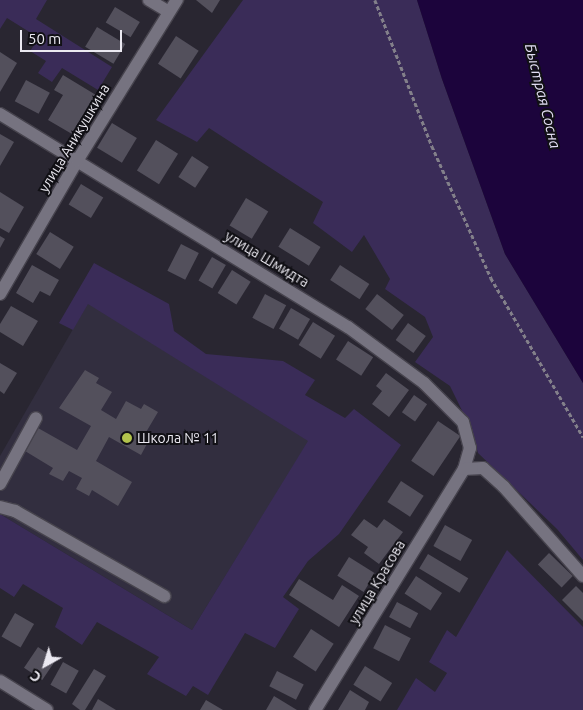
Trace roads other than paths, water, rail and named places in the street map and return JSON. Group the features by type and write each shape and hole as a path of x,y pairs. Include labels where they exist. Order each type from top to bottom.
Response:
{"street":[{"path":"148,0 170,12"},
{"name":"улица Аникушкина","path":"0,294 77,161 177,0"},
{"name":"улица Шмидта","path":"0,114 348,327 396,360 439,396 463,422 470,448 464,469"},
{"path":"0,484 36,418"},
{"path":"464,469 483,468 490,474 583,576"},
{"name":"улица Красова","path":"315,710 464,469"},
{"path":"0,507 15,511 164,596"},
{"path":"0,681 47,710"}],"water":[{"name":"Быстрая Сосна","path":"417,0 583,0 583,383 505,254 442,79"}],"place":[{"name":"Школа № 11","path":"127,438"}]}
